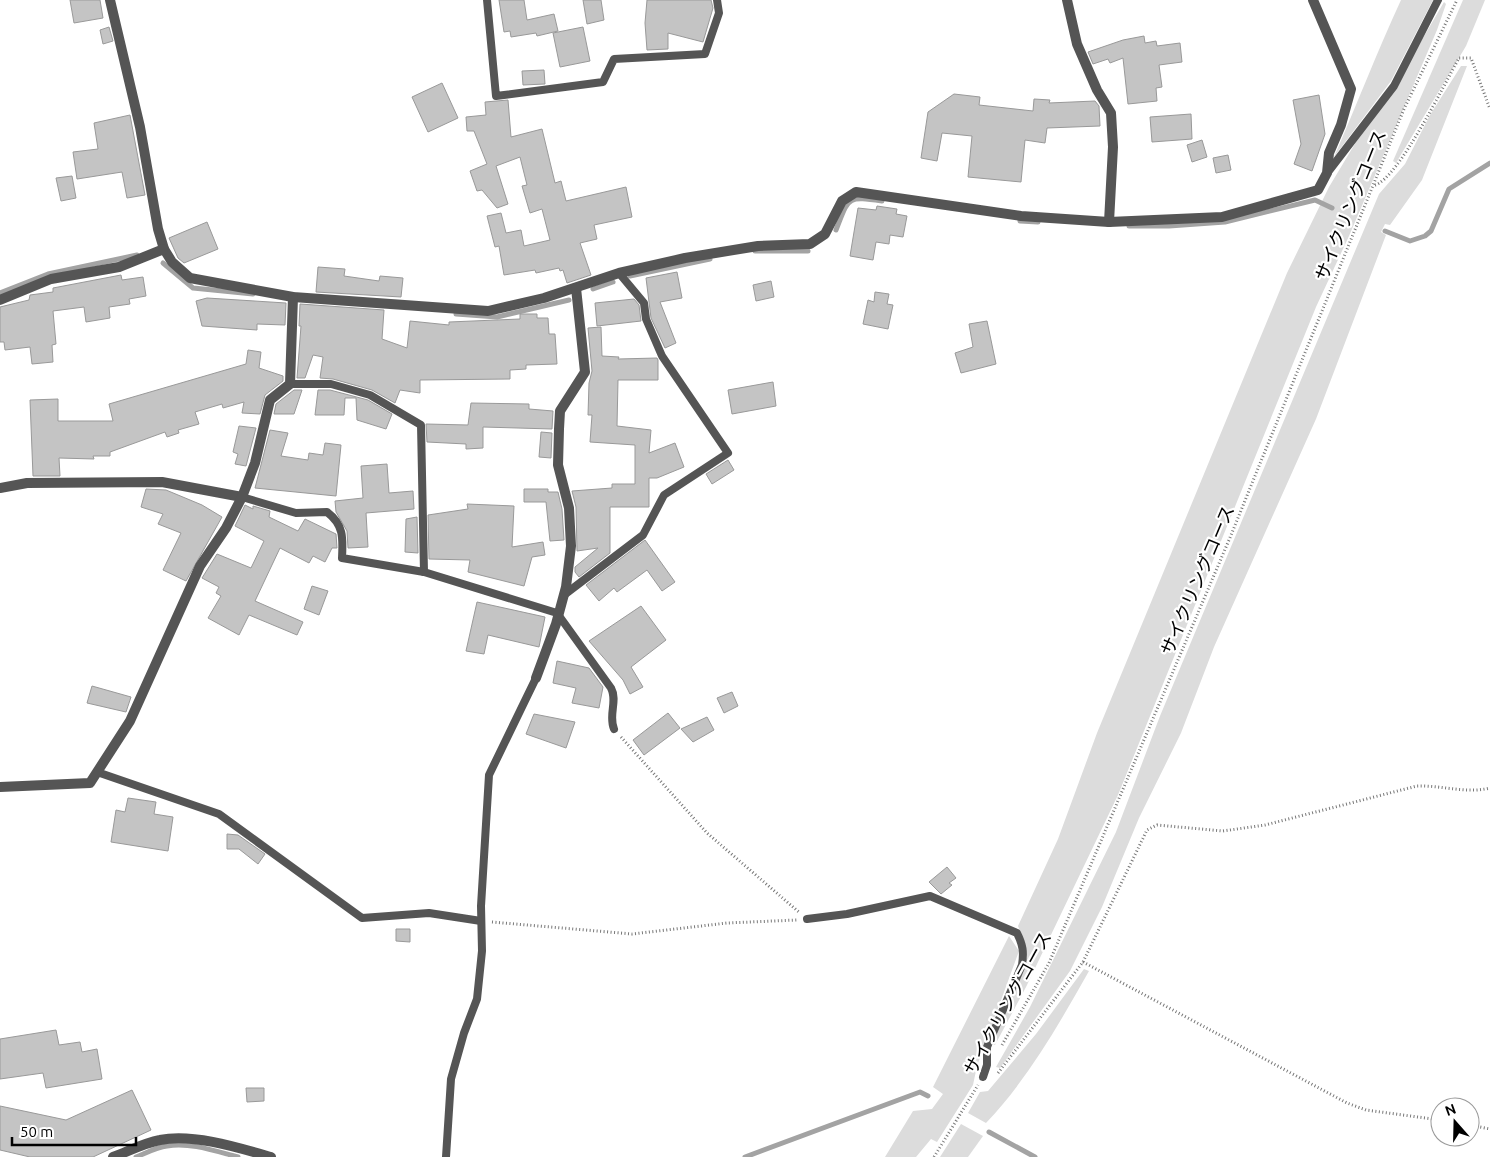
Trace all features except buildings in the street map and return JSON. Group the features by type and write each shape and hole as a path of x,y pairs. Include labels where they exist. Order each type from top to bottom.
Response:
{"street":[{"path":"110,0 140,127 158,229 164,249 172,262 190,278 293,297 488,310 544,298 619,273 684,258 758,246 810,244 825,234 842,201 856,192 1021,216 1109,222 1222,217 1318,190 1327,173 1329,153 1341,126 1351,89 1313,0"},
{"path":"1068,0 1077,44 1096,90 1111,113 1113,147 1109,222"},
{"path":"0,300 51,279 118,267 164,249"},
{"path":"536,678 556,624 557,613 564,595 571,546 569,508 558,465 560,410 585,372 576,288"},
{"path":"0,787 90,783 130,721 200,566 226,528 242,497 254,463 270,400 290,384 293,297"},
{"path":"0,488 27,483 162,482 242,497"},
{"path":"113,1157 149,1143 172,1138 204,1141 271,1157"}],"lane":[{"path":"488,0 496,96 603,82 614,59 705,54 719,13 717,0"},
{"path":"1327,173 1394,86 1438,0"},
{"path":"564,595 644,535 664,495 728,453 662,356 646,318 644,303 619,273"},
{"path":"290,384 330,384 370,395 420,425 424,572"},
{"path":"242,497 296,513 327,512 337,520 343,538 342,558 424,572 557,613 611,688 614,695 611,722 614,729"},
{"path":"446,1157 451,1079 464,1033 477,999 482,951 481,921 489,775 536,678"},
{"path":"97,772 220,814 362,918 429,913 481,921"},
{"path":"807,919 848,914 930,896 1017,933 1024,953 1022,965 987,1048 987,1064 983,1077"}],"path":[{"name":"サイクリングコース","path":"1001,1048 1049,963 1229,540 1318,319 1375,185 1404,109 1457,0"},
{"path":"1375,185 1381,183 1398,166 1459,58 1471,58 1490,109"},
{"path":"614,729 707,833 807,919"},
{"path":"983,1077 994,1078 1083,962 1147,830 1157,825 1223,831 1265,825 1416,786 1434,785 1480,791 1490,788"},
{"path":"481,921 632,934 728,923 807,919"},
{"path":"1083,962 1347,1103 1366,1110 1430,1119"},
{"name":"サイクリングコース","path":"934,1157 983,1077"}],"shaded area":[{"path":"1401,0 1433,0 1391,81 1334,157 1384,39"},
{"path":"1463,0 1485,0 1466,46 1396,163 1393,161"},
{"path":"1444,2 1446,4 1437,30 1349,236 1316,307 1118,795 1026,987 995,1045 991,1043 1027,957 1025,944 1018,926 1058,839 1097,733 1287,273 1329,187 1356,142 1388,98"},
{"path":"1461,66 1467,66 1422,180 1390,225 1385,224 1381,232 1386,235 1316,419 1214,647 1181,733 1139,818 1102,907 1070,971 1000,1068 996,1067 1030,1007 1116,832 1160,716 1379,194 1405,164 1430,115"},
{"path":"1009,936 1019,951 977,1066 973,1085 937,1142 931,1139 916,1157 885,1157 913,1111 932,1109 943,1094 933,1087"},
{"path":"1084,969 1089,971 1054,1031 1016,1088 986,1123 968,1113 980,1092 988,1091 1036,1034"},
{"path":"961,1124 983,1136 968,1157 940,1157"}],"waterway":[{"path":"1385,231 1410,241 1425,236 1431,231 1449,189 1490,163"},
{"path":"836,230 850,201 855,199 882,201"},
{"path":"1129,226 1169,226 1225,222 1315,200 1332,208"},
{"path":"1020,221 1038,222"},
{"path":"755,251 808,251"},
{"path":"0,293 48,274 137,255"},
{"path":"630,276 710,259"},
{"path":"163,263 193,288 253,294"},
{"path":"593,289 613,282"},
{"path":"456,314 497,317 569,300"},
{"path":"745,1157 920,1092 928,1096"},
{"path":"989,1132 1035,1157"},
{"path":"136,1157 159,1148 176,1145 202,1148 238,1157"}]}
